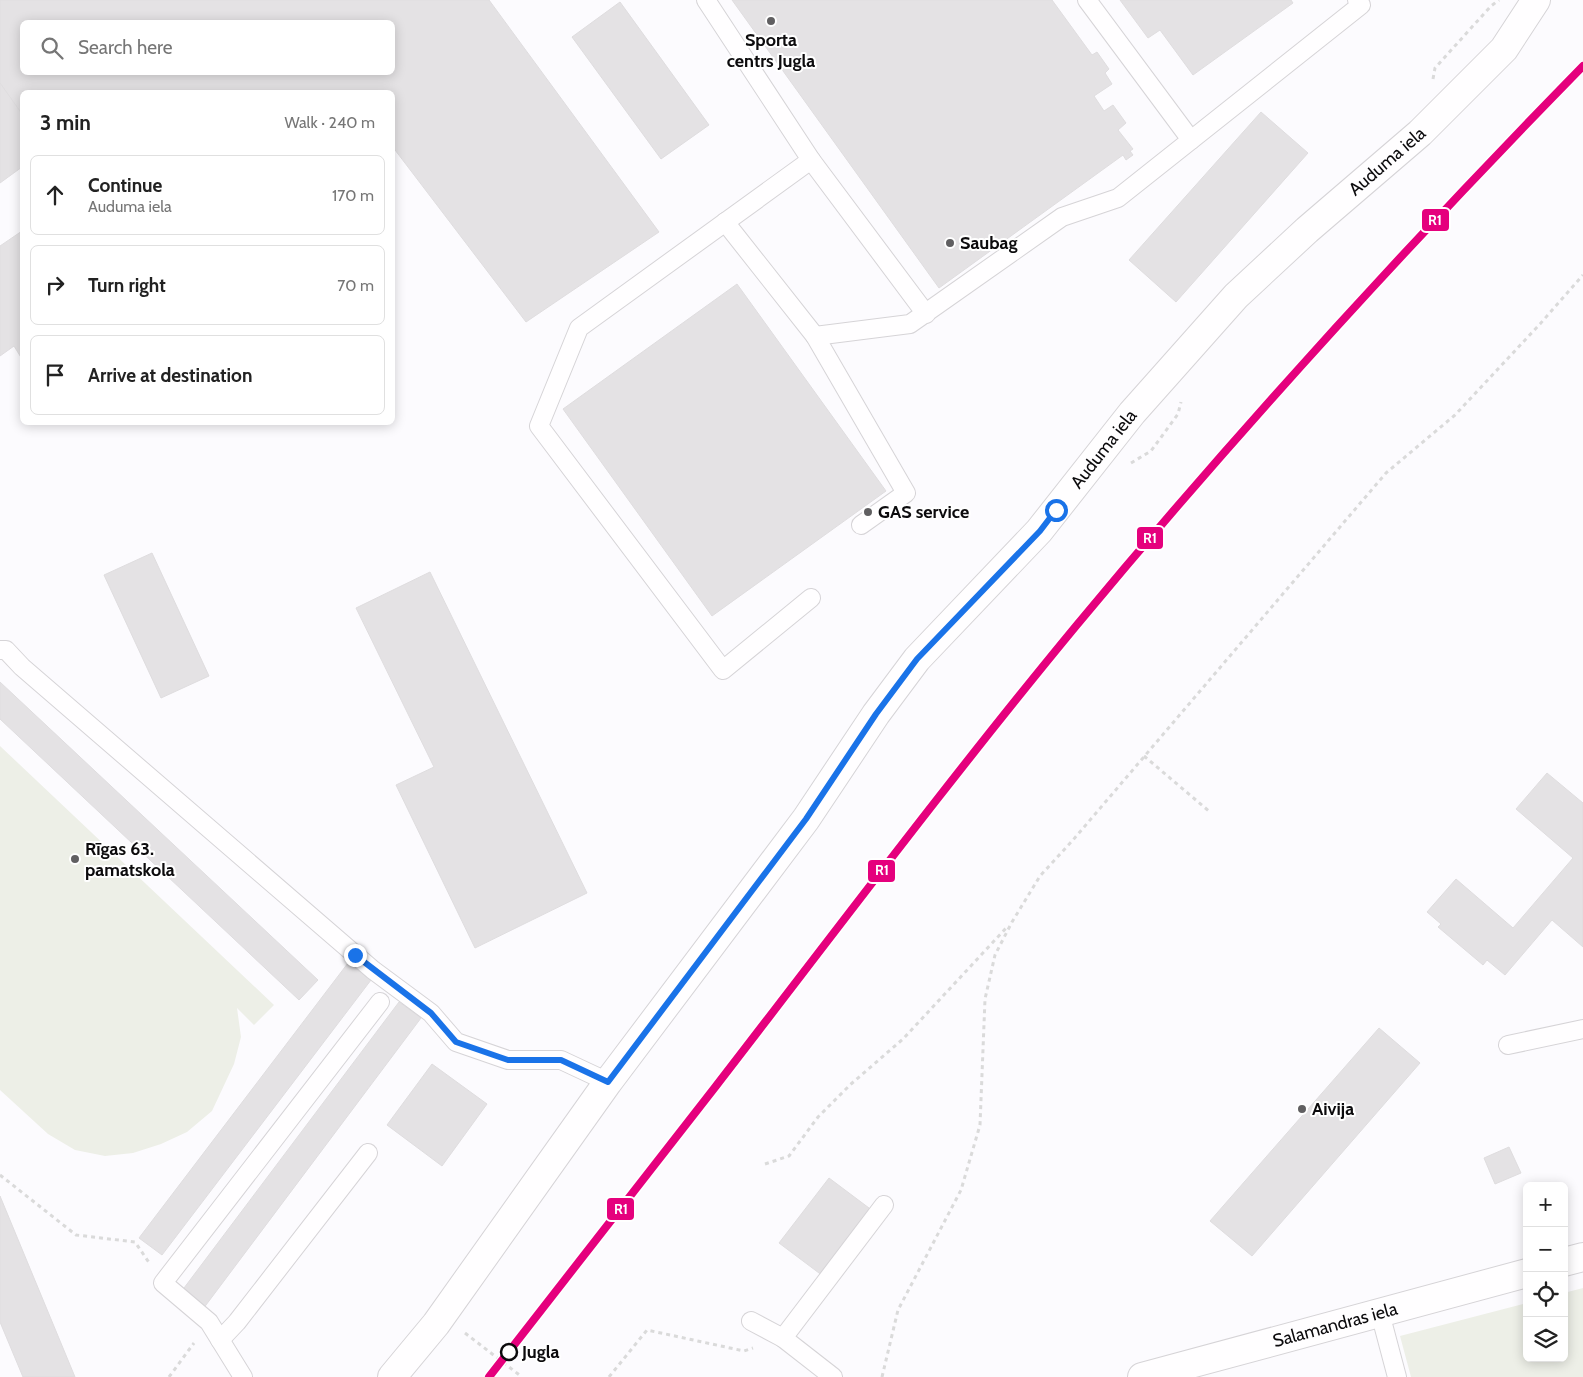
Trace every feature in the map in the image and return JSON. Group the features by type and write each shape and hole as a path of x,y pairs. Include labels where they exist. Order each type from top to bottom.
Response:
{"street":[{"name":"Auduma iela","path":"392,1377 436,1324 608,1082 806,819 876,714 917,659 1040,531 1132,413 1236,296 1307,230 1420,134 1504,49 1536,0"},
{"path":"1568,1261 1583,1257"},
{"name":"Salamandras iela","path":"1142,1377 1207,1369 1380,1312 1523,1274"}],"lane":[{"path":"706,0 811,160 926,314"},
{"path":"1087,0 1191,140"},
{"path":"815,336 910,324 1062,216 1118,198 1360,5 1357,0"},
{"path":"811,160 579,328 539,426 723,670 811,598"},
{"path":"725,222 815,336 906,493 862,525"},
{"path":"0,650 6,650 22,667 373,970 431,1013 456,1042 508,1060 561,1060 608,1082"},
{"path":"243,1377 209,1322 164,1283 380,1002"},
{"path":"1508,1045 1583,1029"},
{"path":"220,1340 237,1322 368,1153"},
{"path":"783,1338 884,1205"},
{"path":"1380,1312 1397,1377"},
{"path":"751,1321 783,1338 834,1377"}],"path":[{"path":"882,1377 898,1310 961,1190 980,1124 984,999 995,955 1012,922 1040,876 1073,840 1386,473 1455,415 1583,275"},
{"path":"1144,756 1210,812"},
{"path":"765,1164 789,1156 818,1117 851,1084 903,1039 1012,922"},
{"path":"0,1175 76,1235 135,1242 164,1283"},
{"path":"169,1377 209,1322"},
{"path":"463,1330 522,1377"},
{"path":"609,1377 647,1330 744,1351 783,1338"}],"shaded area":[{"name":"Rīgas 63. pamatskola","path":"0,746 274,1005 254,1025 237,1008 241,1037 234,1064 212,1111 187,1132 161,1144 133,1153 105,1156 75,1150 48,1134 0,1090"},
{"path":"1583,1288 1583,1377 1411,1377 1400,1336 1523,1304 1523,1362 1568,1362 1568,1292"}],"building":[{"path":"0,0 489,0 659,232 526,322 395,150 395,90 20,90 20,111 0,83"},
{"path":"732,0 1052,0 1092,55 1097,52 1109,69 1105,73 1112,84 1094,96 1104,111 1113,105 1126,123 1118,130 1133,149 1130,151 1133,155 1126,160 1123,155 939,288"},
{"path":"1120,0 1291,0 1293,3 1193,75 1160,30 1148,38"},
{"path":"620,2 709,125 661,159 572,37"},
{"path":"0,83 20,111 20,168 0,183"},
{"path":"1261,112 1308,153 1176,302 1129,260"},
{"path":"20,232 20,356 14,346 0,356 0,246"},
{"path":"737,284 886,491 712,616 563,409"},
{"path":"152,553 209,676 161,698 104,575"},
{"path":"430,572 587,893 475,948 396,785 434,767 356,608"},
{"path":"0,682 318,980 299,1000 0,719"},
{"path":"1547,773 1583,803 1583,947 1552,920 1505,975 1487,960 1483,965 1438,927 1441,924 1427,912 1456,879 1513,928 1573,858 1516,809"},
{"path":"348,963 371,980 162,1255 139,1238"},
{"path":"399,1002 421,1018 203,1309 181,1292"},
{"path":"1379,1028 1420,1063 1252,1256 1210,1221"},
{"path":"432,1064 487,1104 442,1166 387,1125"},
{"path":"1509,1147 1521,1173 1495,1184 1484,1158"},
{"path":"829,1178 873,1211 823,1276 779,1243"},
{"path":"0,1196 75,1377 23,1377 0,1322"}],"transit line":[{"name":"R1","path":"489,1377 939,797 1076,626 1198,482 1324,341 1452,202 1583,66"}],"place":[{"name":"Sporta centrs Jugla","path":"771,21"},
{"name":"Saubag","path":"950,243"},
{"name":"GAS service","path":"868,512"},
{"name":"Rīgas 63. pamatskola","path":"75,859"},
{"name":"Aivija","path":"1302,1109"},
{"name":"Jugla","path":"509,1352"}],"route":[{"path":"355,955 431,1013 456,1042 508,1060 561,1060 608,1082 806,819 876,714 917,659 1040,531 1056,510"}]}
